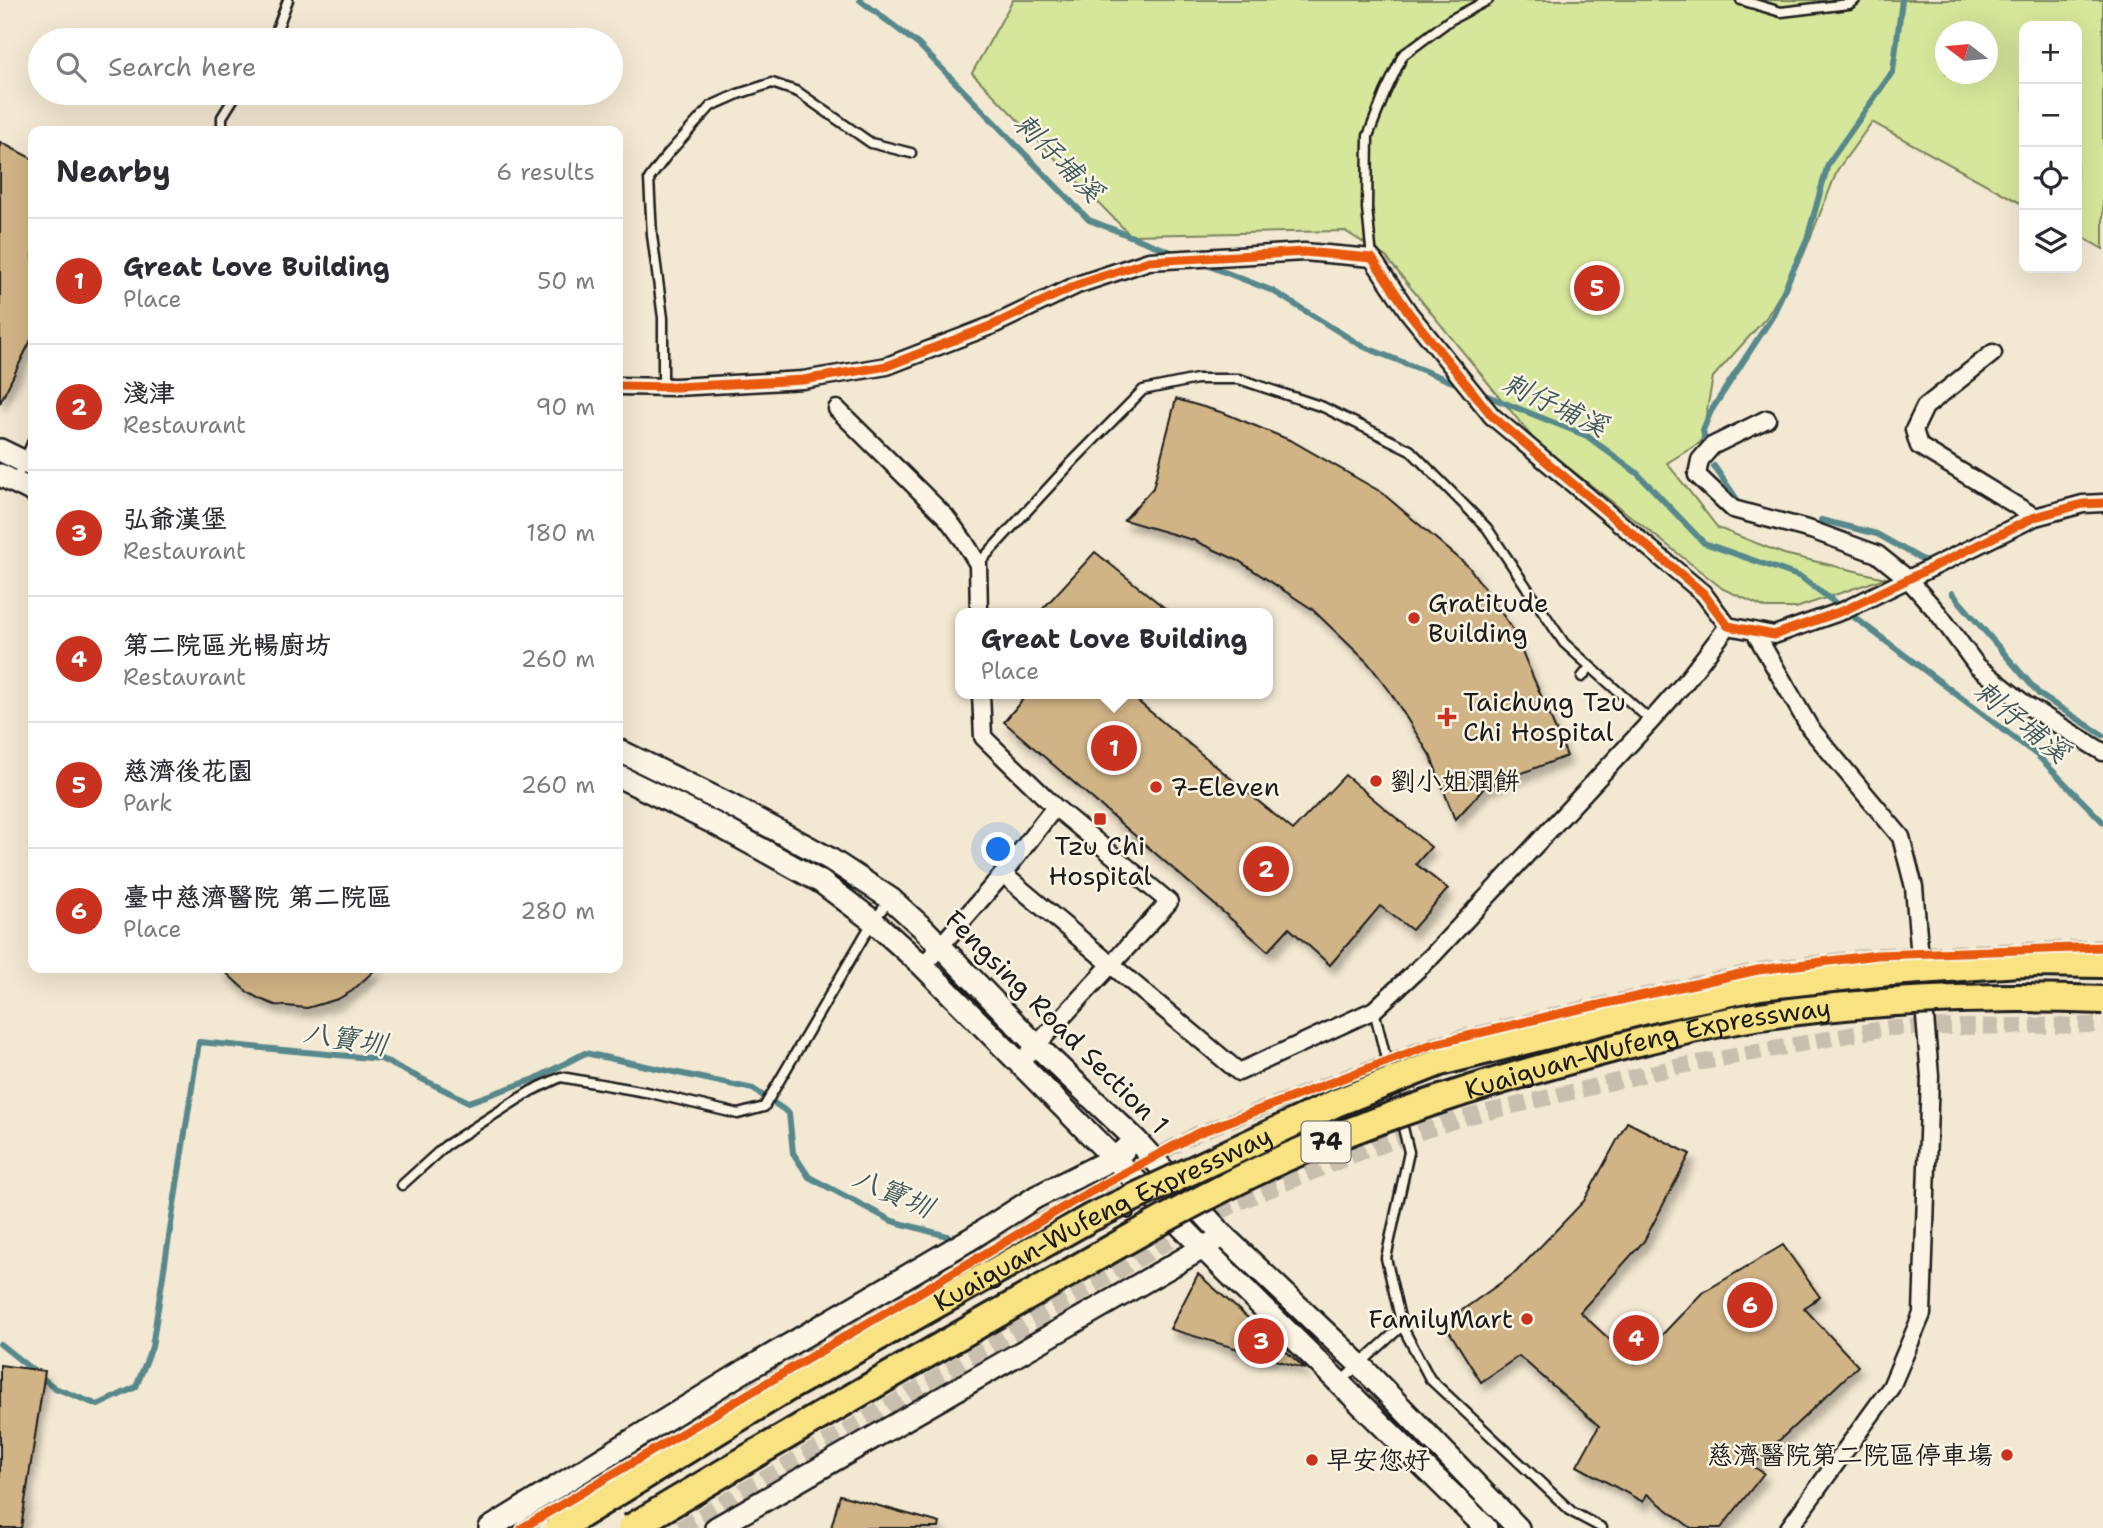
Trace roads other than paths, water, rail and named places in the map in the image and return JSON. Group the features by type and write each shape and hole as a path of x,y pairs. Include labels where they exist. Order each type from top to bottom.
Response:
{"highway":[{"name":"Kuaiguan-Wufeng Expressway","path":"559,1528 787,1388 1090,1218 1336,1103 1440,1062 1659,1007 1760,986 1878,973 2019,963 2103,964"},
{"name":"Kuaiguan-Wufeng Expressway","path":"631,1528 808,1422 1229,1184 1350,1132 1454,1094 1666,1035 1765,1015 1882,1003 2022,996 2103,1000"}],"street":[{"path":"623,386 663,387 803,380 887,366 993,325 1077,285 1149,261 1304,252 1372,258 1409,313 1492,416 1703,593 1728,626 1774,635 1845,610 2035,517 2083,504 2103,503"},
{"path":"1993,353 1925,407 1914,430 1919,446 2035,517"},
{"path":"836,409 946,517 964,541 978,564 979,608"},
{"path":"1767,419 1712,446 1700,460 1697,475 1733,509 1811,530 1877,554 1907,578 1938,613 1977,666 2026,705 2103,752"},
{"path":"0,450 28,463"},
{"path":"1003,874 1239,1072 1374,1010 1432,956 1651,721 1687,680 1728,626"},
{"path":"1754,631 1810,728 1901,837 1914,887 1930,1076 1922,1314 1891,1387 1789,1528"},
{"path":"981,699 982,737 1055,807 1169,902 1020,1063"},
{"name":"Fengsing Road Section 1","path":"623,752 831,859 891,899 924,929 1037,1046 1136,1140 1224,1236 1360,1365 1518,1528"},
{"name":"Fengsing Road Section 1","path":"623,778 714,823 821,882 873,921 923,966 1486,1528"},
{"path":"923,966 1003,874 1055,807"},
{"path":"490,1528 746,1370 1036,1198 1114,1157 1136,1140"},
{"path":"716,1528 1224,1236"}],"lane":[{"path":"278,28 288,0"},
{"path":"1372,258 1367,208 1368,136 1385,93 1403,55 1450,20 1488,0"},
{"path":"1741,0 1781,12 1852,2"},
{"path":"663,387 663,318 652,235 649,179 712,106 772,83 798,92 871,143 911,153"},
{"path":"222,126 222,117 230,105"},
{"path":"978,564 1143,390 1197,379 1239,379 1323,407 1410,450 1487,528 1563,643 1651,721"},
{"path":"16,482 28,463"},
{"path":"1582,677 1590,667"},
{"path":"402,1185 445,1146 531,1091 561,1077 651,1093 738,1114 764,1107 873,921 891,899"},
{"path":"1374,1010 1409,1152 1386,1258 1402,1326 1430,1379 1572,1512 1602,1528"},
{"path":"1339,1382 1402,1326"}],"waterway":[{"name":"刺仔埔溪","path":"860,0 919,45 1089,220 1179,255"},
{"path":"1706,447 1703,430 1711,411 1772,317 1807,239 1828,164 1893,71 1902,0"},
{"name":"刺仔埔溪","path":"1199,262 1273,291 1362,346 1460,385"},
{"name":"刺仔埔溪","path":"1480,393 1587,436 1637,473 1704,543 1801,577 2037,755 2103,822"},
{"path":"1714,466 1736,498"},
{"path":"1821,520 1877,534 1932,565"},
{"path":"1952,593 2040,695 2103,735"},
{"name":"八寶圳","path":"0,1344 55,1388 98,1405 136,1387 152,1347 199,1042 381,1059 469,1102 535,1079 585,1053 753,1089 789,1113 793,1153 809,1177 892,1221 947,1236"}],"tunnel":[{"path":"522,1528 1079,1198 1198,1133 1430,1045 1758,970 1877,955 2103,947"},
{"path":"680,1528 1200,1223 1239,1202 1361,1152 1462,1118 1676,1067 1887,1028 2103,1025"}],"place":[{"name":"慈濟後花園","path":"1597,288"},
{"name":"Gratitude Building","path":"1414,618"},
{"name":"Taichung Tzu Chi Hospital","path":"1447,717"},
{"name":"Great Love Building","path":"1114,748"},
{"name":"劉小姐潤餅","path":"1376,781"},
{"name":"7-Eleven","path":"1156,787"},
{"name":"Tzu Chi Hospital","path":"1100,819"},
{"name":"淺津","path":"1266,869"},
{"name":"臺中慈濟醫院 第二院區","path":"1750,1305"},
{"name":"FamilyMart","path":"1527,1319"},
{"name":"第二院區光暢廚坊","path":"1636,1338"},
{"name":"弘爺漢堡","path":"1261,1341"},
{"name":"慈濟醫院第二院區停車塲","path":"2007,1455"},
{"name":"早安您好","path":"1312,1460"}]}
